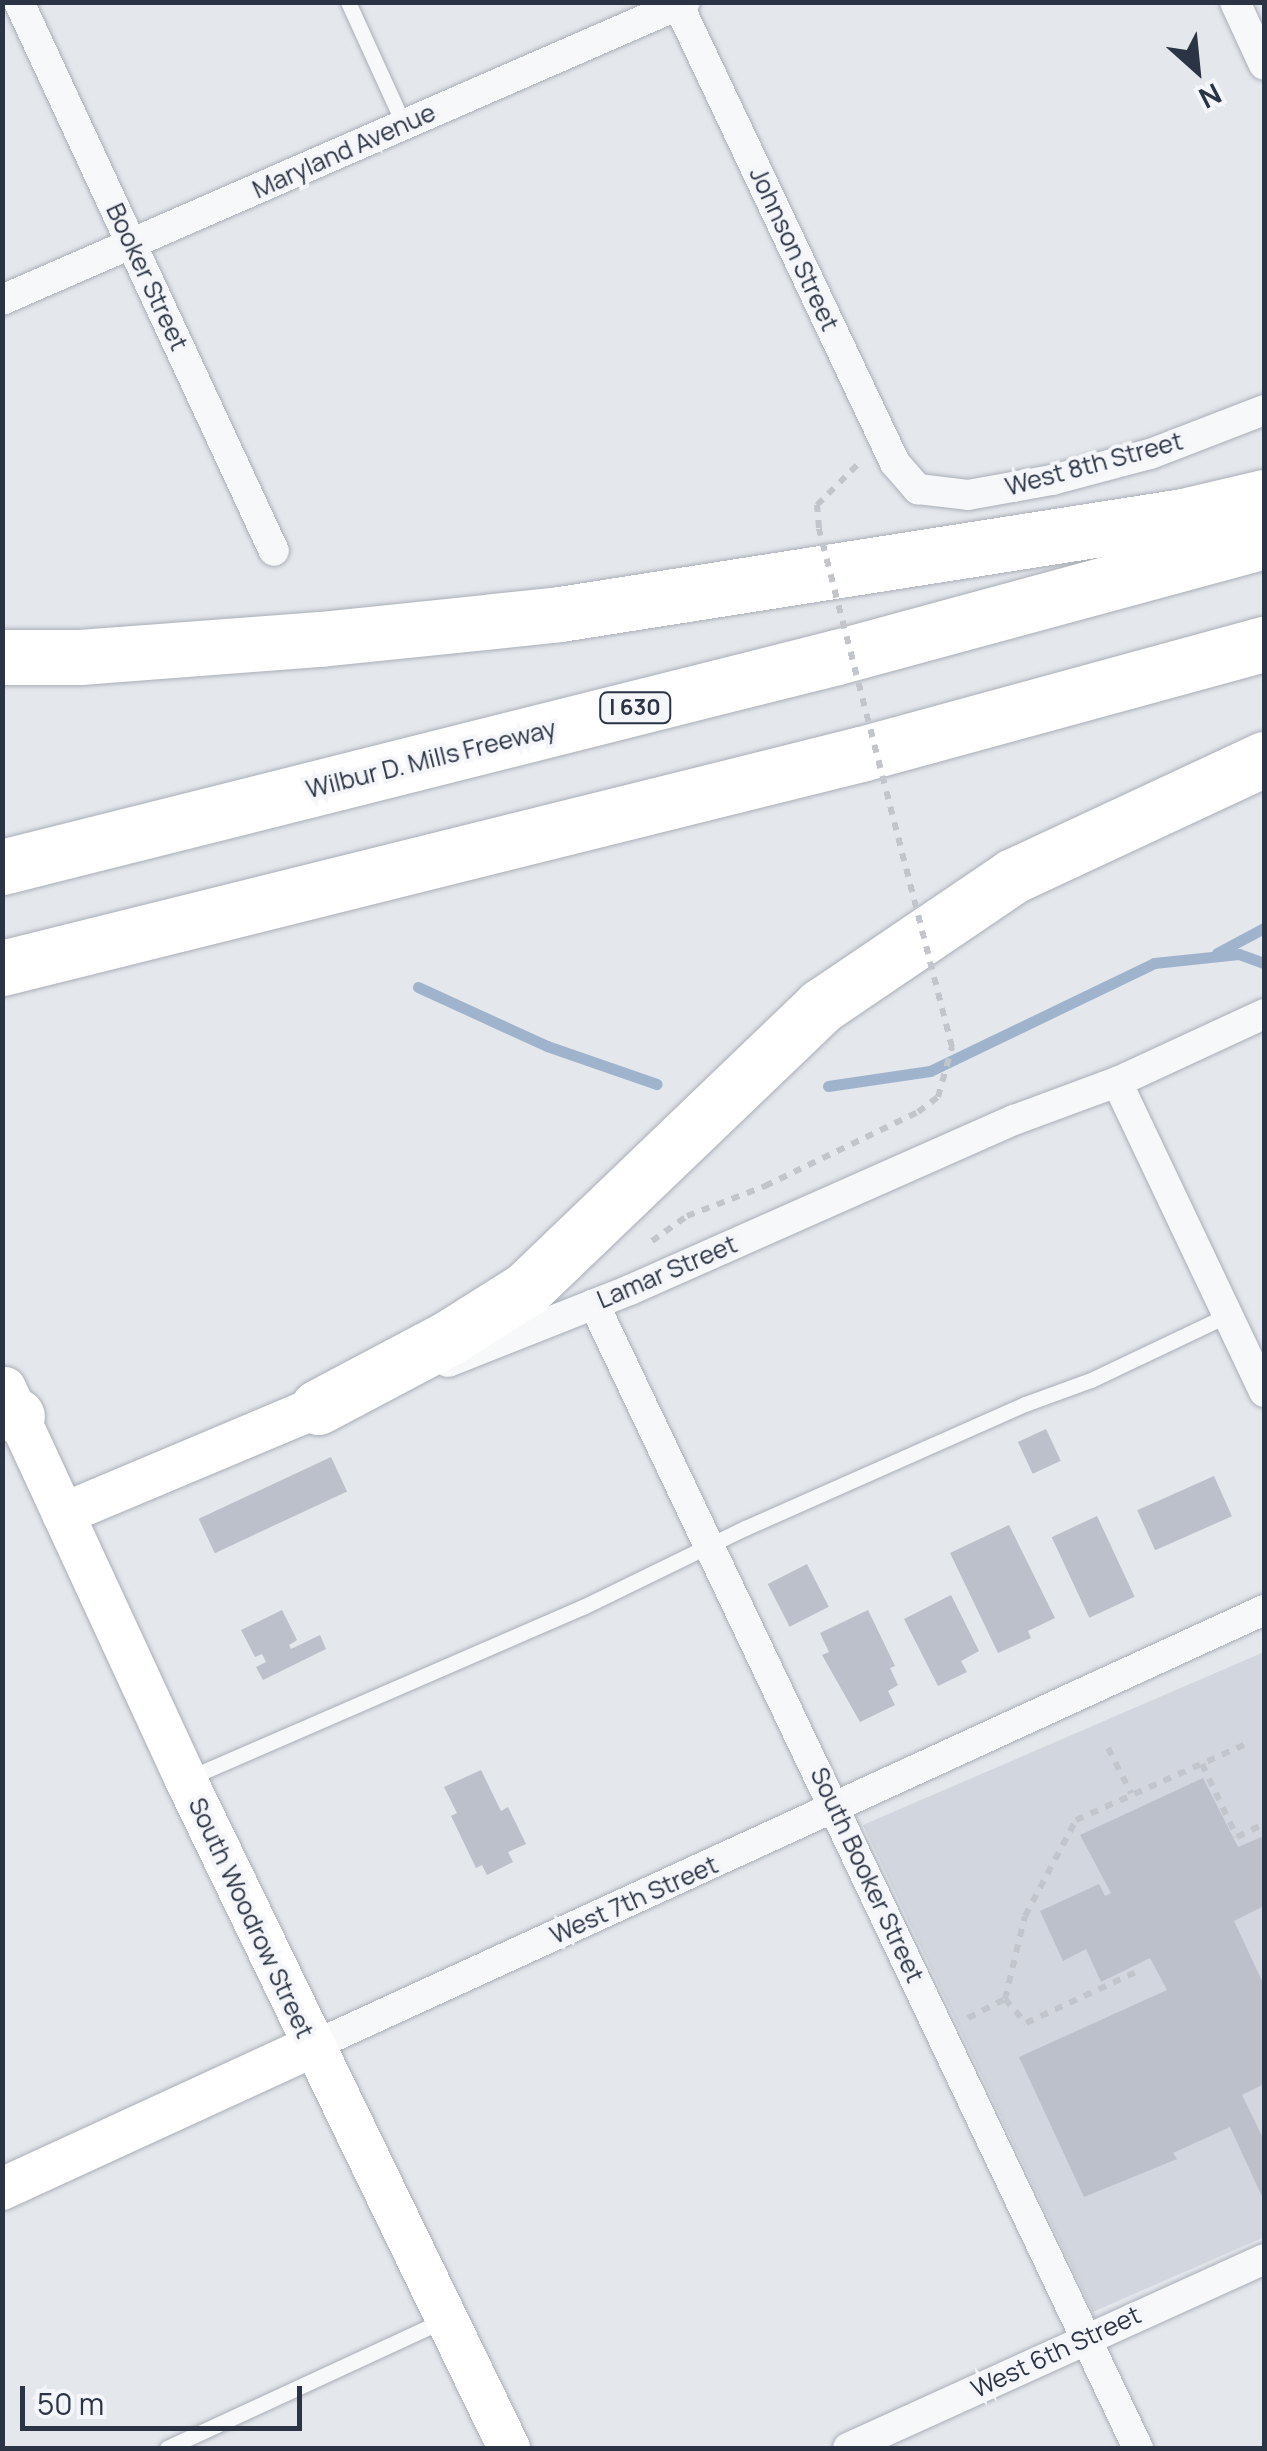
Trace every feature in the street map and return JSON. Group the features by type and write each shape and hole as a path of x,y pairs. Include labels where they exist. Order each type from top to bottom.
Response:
{"highway":[{"path":"2,657 80,658 560,614 1163,519 1264,496"},
{"name":"Wilbur D. Mills Freeway","path":"2,867 818,662 1264,541"},
{"path":"2,968 861,754 1264,644"},
{"path":"318,1407 450,1337 526,1288 821,1006 1013,876 1264,759"}],"main road":[{"name":"South Woodrow Street","path":"8,1401 444,2320 509,2448"},
{"name":"Lamar Street","path":"63,1514 318,1407"},
{"name":"West 7th Street","path":"2,2189 313,2046"}],"street":[{"name":"Booker Street","path":"20,2 274,552"},
{"path":"1235,2 1264,65"},
{"name":"Maryland Avenue","path":"2,300 680,4"},
{"name":"Johnson Street","path":"680,4 882,436 902,475 918,489"},
{"name":"West 8th Street","path":"918,489 968,495 1052,480 1150,454 1264,410"},
{"name":"Lamar Street","path":"318,1407 416,1375 594,1304 1014,1120 1117,1082 1264,1014"},
{"path":"1117,1082 1264,1392"},
{"name":"South Booker Street","path":"594,1304 1138,2448"},
{"name":"West 7th Street","path":"313,2046 1264,1610"},
{"name":"West 6th Street","path":"848,2448 1264,2258"}],"lane":[{"path":"348,2 404,125"},
{"path":"186,1780 582,1607 709,1545 1025,1404 1091,1380 1226,1316"},
{"path":"167,2448 444,2320"}],"path":[{"path":"765,1186 928,1105 938,1097 948,1073 952,1047 819,529 817,505 882,436"},
{"path":"979,2012 1005,1999 1025,1916 1076,1820 1248,1743"},
{"path":"1108,1748 1131,1793"},
{"path":"1202,1764 1237,1837 1264,1824"},
{"path":"1005,1999 1026,2023 1140,1970"}],"shaded area":[{"path":"1264,1652 1264,2237 1093,2312 863,1825"}],"building":[{"path":"1046,1429 1061,1461 1033,1474 1018,1442"},
{"path":"331,1457 347,1491 215,1553 199,1519"},
{"path":"1214,1476 1232,1516 1155,1550 1137,1510"},
{"path":"1097,1516 1135,1597 1089,1618 1052,1537"},
{"path":"1009,1525 1055,1618 1028,1631 1031,1638 998,1653 950,1553"},
{"path":"807,1564 829,1607 790,1627 768,1584"},
{"path":"951,1595 979,1651 961,1661 967,1672 938,1686 904,1619"},
{"path":"282,1610 297,1640 289,1645 291,1649 320,1635 326,1649 263,1680 256,1667 266,1662 262,1654 255,1657 241,1630"},
{"path":"868,1610 895,1666 890,1668 898,1685 888,1691 895,1705 860,1722 822,1655 829,1652 820,1633"},
{"path":"481,1770 501,1811 508,1807 526,1844 508,1852 513,1862 487,1875 482,1865 476,1868 451,1816 457,1813 444,1787"},
{"path":"1203,1778 1238,1847 1264,1836 1264,1906 1234,1921 1264,1985 1264,2084 1242,2095 1264,2140 1264,2201 1230,2127 1173,2153 1177,2159 1084,2197 1019,2057 1167,1990 1150,1958 1101,1982 1086,1949 1063,1961 1040,1911 1099,1884 1105,1896 1111,1893 1080,1835"}],"waterway":[{"path":"1217,953 1264,928"},
{"path":"828,1086 930,1071 1154,963 1239,954 1264,963"},
{"path":"418,987 547,1046 657,1084"}]}
